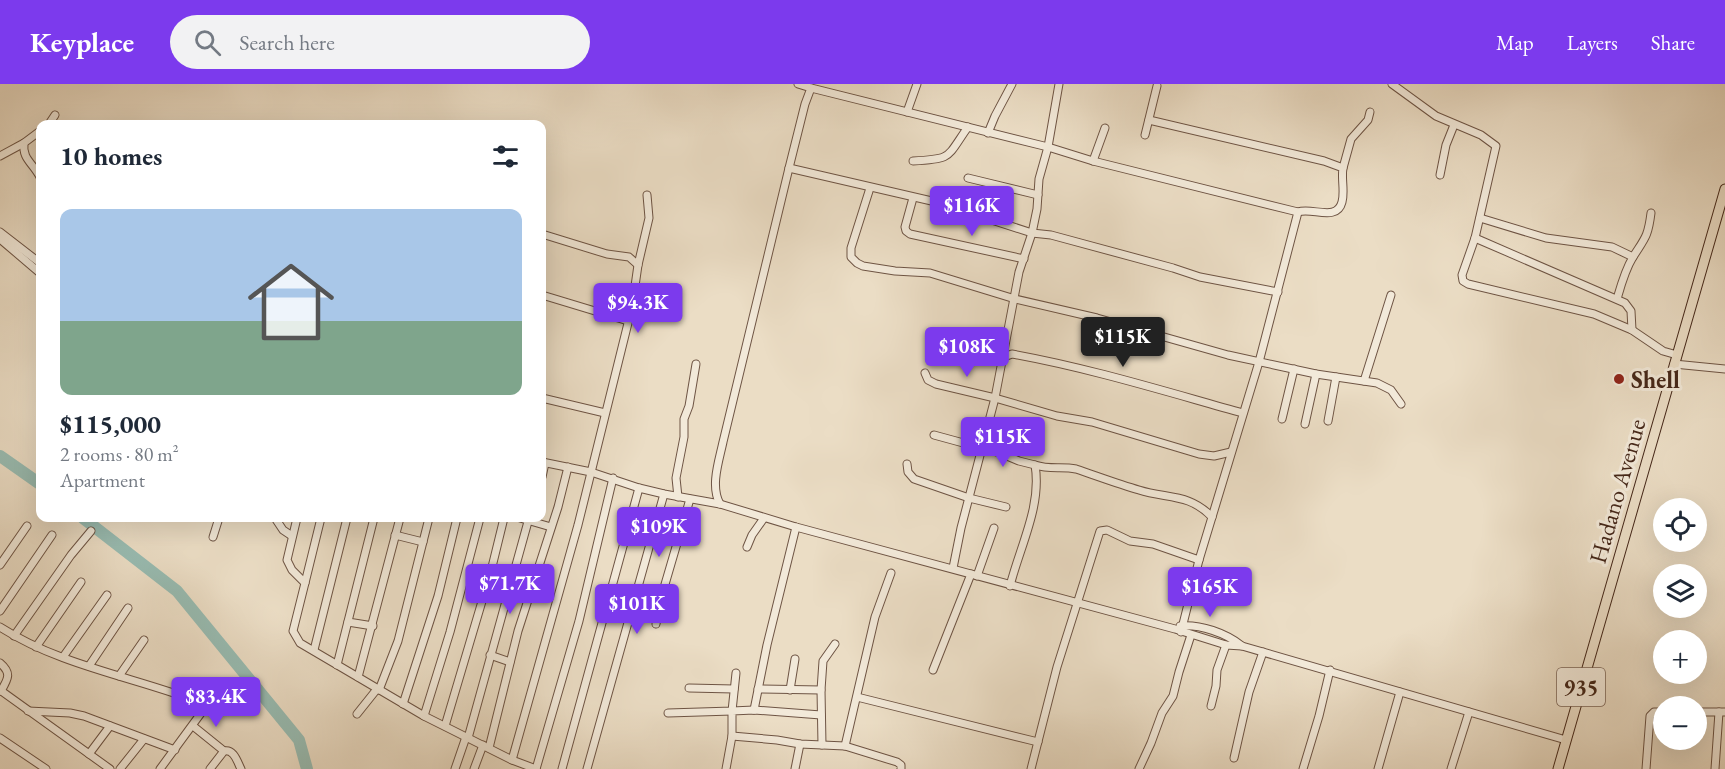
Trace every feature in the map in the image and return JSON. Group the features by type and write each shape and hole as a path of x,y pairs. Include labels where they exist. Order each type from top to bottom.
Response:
{"main road":[{"name":"Hadano Avenue","path":"1558,769 1725,189"}],"street":[{"path":"798,84 1298,212 1308,210 1333,213 1337,210 1342,201 1343,168 1351,139 1368,120 1370,112"},
{"path":"907,112 917,84"},
{"path":"988,133 1012,84"},
{"path":"953,568 1018,297 1059,84"},
{"path":"1392,84 1424,108 1454,125 1481,135 1496,146 1475,238 1462,275 1465,282 1594,314 1632,330 1676,359 1725,369"},
{"path":"1145,135 1157,86"},
{"path":"713,499 723,442 789,168 805,104 812,88"},
{"path":"52,120 55,115"},
{"path":"1149,120 1324,161 1343,168"},
{"path":"1440,175 1446,146 1454,125"},
{"path":"913,161 944,158 968,128"},
{"path":"1093,161 1105,128"},
{"path":"0,156 36,134"},
{"path":"24,143 25,156 36,170"},
{"path":"789,168 940,203 1032,233 1051,235 1173,267 1200,277 1278,292"},
{"path":"968,178 1038,195"},
{"path":"870,188 851,248 851,257 857,263 895,271 930,273 1259,362 1364,381 1386,387 1401,404"},
{"path":"512,760 579,525 628,321 649,218 646,195"},
{"path":"913,198 904,227 909,234 1024,260"},
{"path":"1180,629 1259,362 1298,212"},
{"path":"1617,299 1633,257 1645,240 1651,213"},
{"path":"1480,218 1545,238 1612,248 1633,257"},
{"path":"0,232 36,260"},
{"path":"546,235 608,254 627,257 638,265"},
{"path":"1475,238 1625,303 1631,311 1632,330"},
{"path":"0,239 36,270"},
{"path":"1364,381 1391,295"},
{"path":"546,296 628,321"},
{"path":"1006,344 1012,354"},
{"path":"1004,357 1012,354 1067,365 1243,413"},
{"path":"678,497 675,489 676,478 684,437 684,419 689,406 696,364"},
{"path":"1282,419 1294,369"},
{"path":"925,373 928,380 936,384 1057,416 1092,422 1199,454 1214,456 1231,452"},
{"path":"1305,424 1316,374"},
{"path":"1328,421 1336,377"},
{"path":"546,399 606,413"},
{"path":"934,435 1050,469 1076,470 1144,492 1189,500 1212,517"},
{"path":"546,463 591,471 664,494 690,499 713,499 720,504 764,518 1078,604 1180,629 1212,631 1242,646"},
{"path":"907,464 910,476 914,479 969,498 1005,507"},
{"path":"1010,585 1035,505 1038,486 1035,465"},
{"path":"474,769 486,747 568,467"},
{"path":"320,522 293,631 300,643 424,716 512,760 536,769 579,621 613,478"},
{"path":"562,769 639,488"},
{"path":"587,769 664,494"},
{"path":"656,624 661,598 690,499"},
{"path":"747,547 764,518"},
{"path":"213,537 218,522"},
{"path":"277,522 290,534"},
{"path":"295,522 290,534 291,545 287,560 305,583"},
{"path":"314,650 346,522"},
{"path":"337,665 373,522"},
{"path":"358,677 399,522"},
{"path":"357,714 378,690 398,641 428,522"},
{"path":"403,704 438,596 456,522"},
{"path":"424,716 479,522"},
{"path":"444,726 503,522"},
{"path":"454,769 467,738 528,522"},
{"path":"537,522 551,527"},
{"path":"0,564 27,526"},
{"path":"754,710 778,595 796,527"},
{"path":"933,670 994,528"},
{"path":"1031,769 1057,668 1096,540 1102,530 1107,530 1130,541 1153,544 1199,560"},
{"path":"14,636 71,555 92,531"},
{"path":"0,611 52,535"},
{"path":"395,535 423,542"},
{"path":"490,571 512,580"},
{"path":"845,746 875,617 891,573"},
{"path":"36,646 81,582"},
{"path":"63,657 106,595"},
{"path":"89,666 128,608"},
{"path":"348,622 373,626"},
{"path":"0,627 14,636 63,657 207,705 160,769"},
{"path":"1180,629 1191,635 1330,670 1566,740"},
{"path":"1138,769 1162,713 1173,696 1191,635"},
{"path":"119,676 144,640"},
{"path":"822,745 823,661 835,644"},
{"path":"1211,706 1217,670 1226,645"},
{"path":"1234,758 1249,692 1263,652"},
{"path":"490,655 510,662"},
{"path":"790,690 795,659"},
{"path":"0,663 9,674 0,691 110,769"},
{"path":"1303,769 1330,670"},
{"path":"726,769 732,736 736,673"},
{"path":"689,688 734,689"},
{"path":"758,688 821,690"},
{"path":"1378,769 1400,692"},
{"path":"857,697 1038,742"},
{"path":"668,713 754,710 821,715"},
{"path":"28,711 70,713 175,750"},
{"path":"1451,769 1469,712"},
{"path":"1715,769 1722,712"},
{"path":"1646,769 1650,716 1653,713"},
{"path":"89,754 110,726"},
{"path":"193,726 224,751 232,752 241,769"},
{"path":"732,736 800,744 845,746 897,762 901,765 901,769"},
{"path":"0,738 46,769"},
{"path":"120,769 144,739"},
{"path":"795,769 800,744"},
{"path":"210,769 224,751"}],"waterway":[{"path":"0,456 36,481"},
{"path":"88,522 177,591 299,740 307,769"}],"place":[{"name":"Shell","path":"1619,379"}]}
